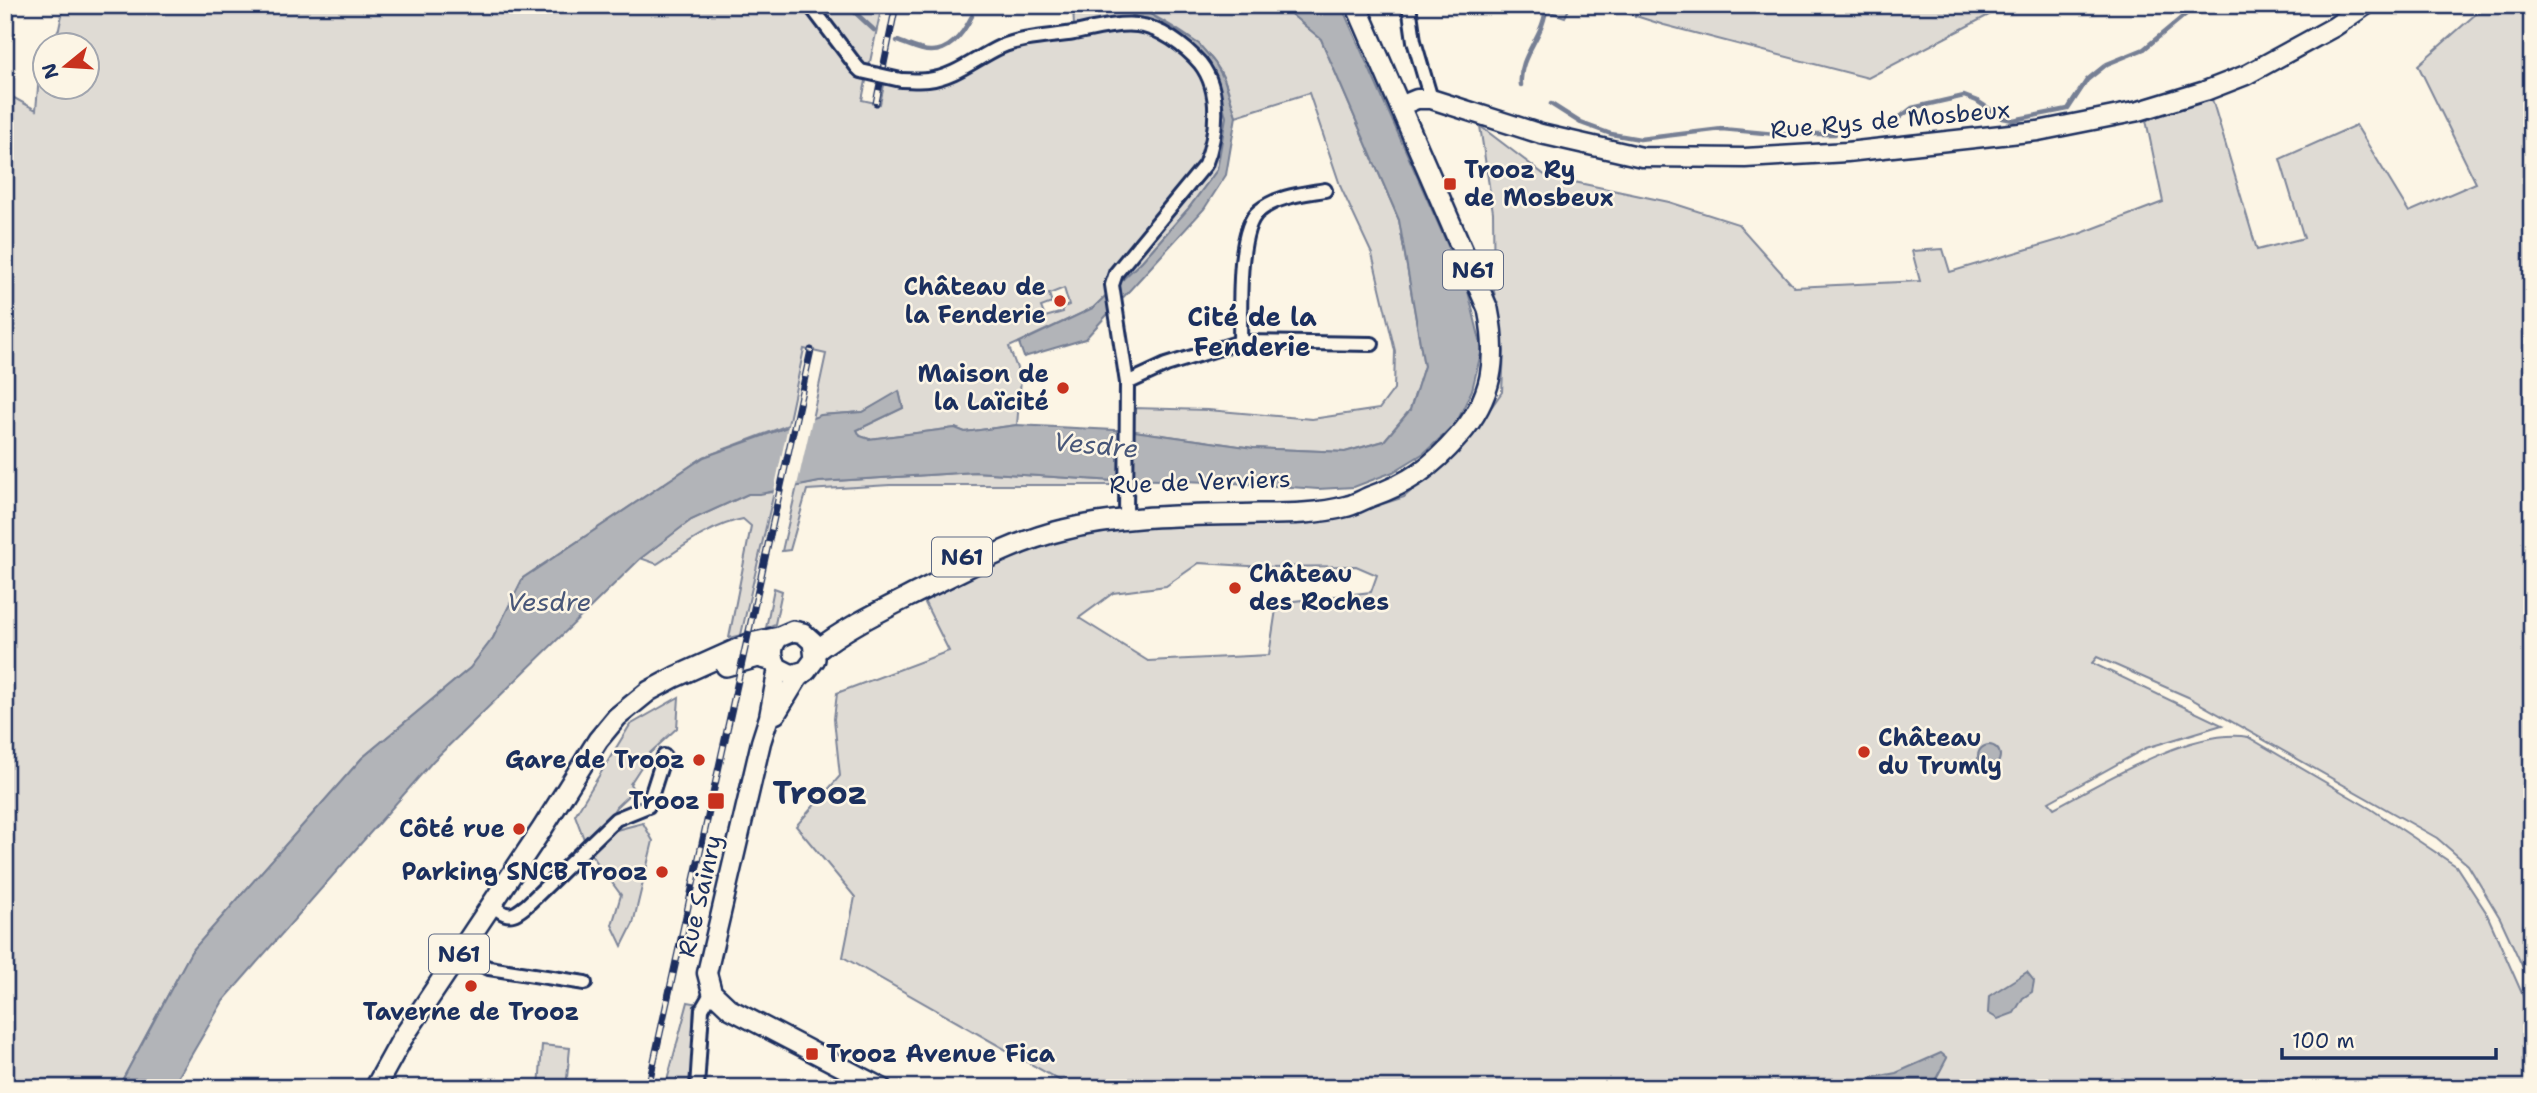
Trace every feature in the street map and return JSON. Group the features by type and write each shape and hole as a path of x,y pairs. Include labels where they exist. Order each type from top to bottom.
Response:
{"main road":[{"name":"Rue de Verviers","path":"811,643 856,613 1008,535 1063,517 1370,497 1408,482 1426,470 1461,434 1482,403 1491,375 1494,356 1488,309 1356,5"},
{"name":"Rue Rys de Mosbeux","path":"1431,99 1541,134 1642,157 1745,158 1847,152 2038,131 2139,111 2246,75 2334,27 2366,5"},
{"path":"1400,106 1417,99 1431,99"},
{"name":"N61","path":"377,1084 402,1039 598,740 617,718 649,691 751,643 793,631 811,643"},
{"path":"776,665 773,646 779,637"},
{"path":"806,671 815,659 811,643"},
{"name":"N61","path":"377,1084 468,959 610,741 625,724 664,695 733,663 758,657 792,675 806,671"},
{"name":"Rue Sainry","path":"776,665 769,717 707,973 712,992 730,1009 882,1088"},
{"name":"Rue Sainry","path":"761,742 788,692 797,678 806,671"}],"street":[{"path":"810,5 861,71 901,80 928,80 949,75 1010,44 1101,27 1138,24 1175,41 1192,54 1208,74 1215,110 1212,146 1205,165 1116,273 1112,285 1127,383 1126,512"},
{"path":"1409,5 1414,41 1431,99"},
{"path":"1240,342 1244,237 1256,213 1289,196 1325,190"},
{"path":"1127,383 1166,365 1240,342 1372,344"},
{"path":"500,911 505,915 514,915 616,819 648,806 664,757"},
{"path":"468,959 489,968 585,983"},
{"path":"697,1088 702,1009 712,992"}],"shaded area":[{"path":"64,5 882,5 862,100 880,104 887,71 908,76 948,72 996,46 1074,27 1073,5 1114,5 1194,47 1217,80 1226,117 1217,170 1188,209 1142,261 1093,308 1009,347 1021,379 1017,425 965,432 955,428 869,439 860,436 857,430 903,408 899,392 863,412 821,415 812,419 826,354 804,349 788,425 704,457 523,578 493,638 470,668 362,758 191,952 118,1088 5,1088 5,93 36,110 37,102 102,102 102,32 58,32","holes":["1064,288 1069,305 1062,308 1063,312 1045,317 1041,307 1052,303 1049,294"]},
{"path":"1135,5 1194,10 1245,5 1282,6 1321,39 1399,220 1424,366 1410,410 1384,441 1345,452 1253,448 1134,431 1134,408 1208,410 1312,419 1379,409 1394,389 1395,351 1372,254 1341,188 1309,93 1236,116 1224,79 1208,54 1186,35"},
{"path":"1529,5 1571,5 1565,17"},
{"path":"1601,5 2008,5 1868,78 1664,25"},
{"path":"2486,5 2532,5 2532,987 2500,918 2468,865 2437,838 2188,697 2097,657 2092,663 2222,725 2146,748 2049,802 2054,808 2122,771 2175,748 2226,736 2248,737 2371,809 2456,866 2486,912 2532,1016 2532,1042 2526,1088 1073,1088 843,957 855,897 796,826 840,776 834,719 837,693 949,651 922,597 1031,548 1119,524 1339,518 1404,497 1466,443 1502,392 1504,351 1494,291 1493,212 1480,126 1546,176 1669,202 1738,224 1794,287 1920,281 1912,251 1943,249 1950,272 2079,234 2163,202 2146,120 2212,99 2257,250 2304,238 2280,159 2356,125 2409,212 2476,183 2418,65","holes":["1199,563 1265,567 1356,566 1377,575 1371,592 1277,603 1269,655 1148,661 1079,618 1113,593 1166,586"]},
{"path":"975,472 1115,481 1115,485 890,485 807,490 790,550 782,551 797,486 819,482"},
{"path":"774,492 741,635 729,638 751,526 743,519 720,526 657,564 640,558 691,520 748,494"},
{"path":"774,588 782,591 775,624 766,628"},
{"path":"679,697 677,728 650,753 630,784 634,790 616,807 609,819 616,830 643,823 653,841 633,924 622,946 612,925 621,895 588,850 575,815 630,725"},
{"path":"688,1002 694,1003 691,1088 665,1088"},
{"path":"542,1045 570,1048 566,1088 539,1088"}],"water":[{"path":"1114,5 1135,5 1199,44 1215,63 1224,79 1236,116 1226,175 1204,209 1085,339 1024,357 1019,343 1093,308 1142,261 1188,209 1217,170 1226,117 1217,80 1208,65 1194,47"},
{"path":"1144,5 1245,5 1194,10"},
{"name":"Vesdre","path":"1280,5 1341,5 1468,291 1482,349 1472,390 1456,424 1424,453 1393,472 1354,487 1318,489 1133,479 1115,481 975,472 819,482 748,494 691,520 640,559 433,761 223,1001 172,1088 118,1088 191,952 362,758 470,668 493,638 523,578 704,457 821,415 863,412 899,391 903,408 857,430 860,436 869,439 955,428 965,432 1017,425 1134,431 1253,448 1345,452 1384,441 1410,410 1424,366 1399,220 1321,39"},
{"path":"1989,745 1997,748 2000,756 1997,764 1989,767 1981,764 1978,756 1981,748"},
{"path":"2027,972 2034,981 2032,992 2023,998 2014,1013 1998,1019 1988,1013 1989,996"},
{"path":"1941,1053 1947,1058 1931,1088 1858,1088 1870,1078 1896,1073"}],"pier":[{"path":"813,415 796,490 773,495 789,421"}],"waterway":[{"path":"847,5 874,30"},
{"path":"1521,85 1524,64 1542,26 1546,5"},
{"path":"1883,130 1912,108 1964,96 2003,118 2013,120 2068,109 2087,80 2107,64 2144,49 2193,5"},
{"path":"897,41 922,50 944,48 956,40 972,16"},
{"path":"1551,104 1581,123 1611,134 1640,139 1722,129 1775,134 1835,134"}],"railway":[{"path":"876,103 896,5"},
{"path":"648,1088 811,350"}],"place":[{"name":"Trooz Ry de Mosbeux","path":"1450,184"},
{"name":"Château de la Fenderie","path":"1060,301"},
{"name":"Maison de la Laïcité","path":"1063,388"},
{"name":"Château des Roches","path":"1235,588"},
{"name":"Château du Trumly","path":"1864,752"},
{"name":"Gare de Trooz","path":"699,760"},
{"name":"Trooz","path":"716,801"},
{"name":"Côté rue","path":"519,829"},
{"name":"Parking SNCB Trooz","path":"662,872"},
{"name":"Taverne de Trooz","path":"471,986"},
{"name":"Trooz Avenue Fica","path":"812,1054"}],"district":[{"name":"Cité de la Fenderie","path":"1252,332"},
{"name":"Trooz","path":"820,793"}]}
